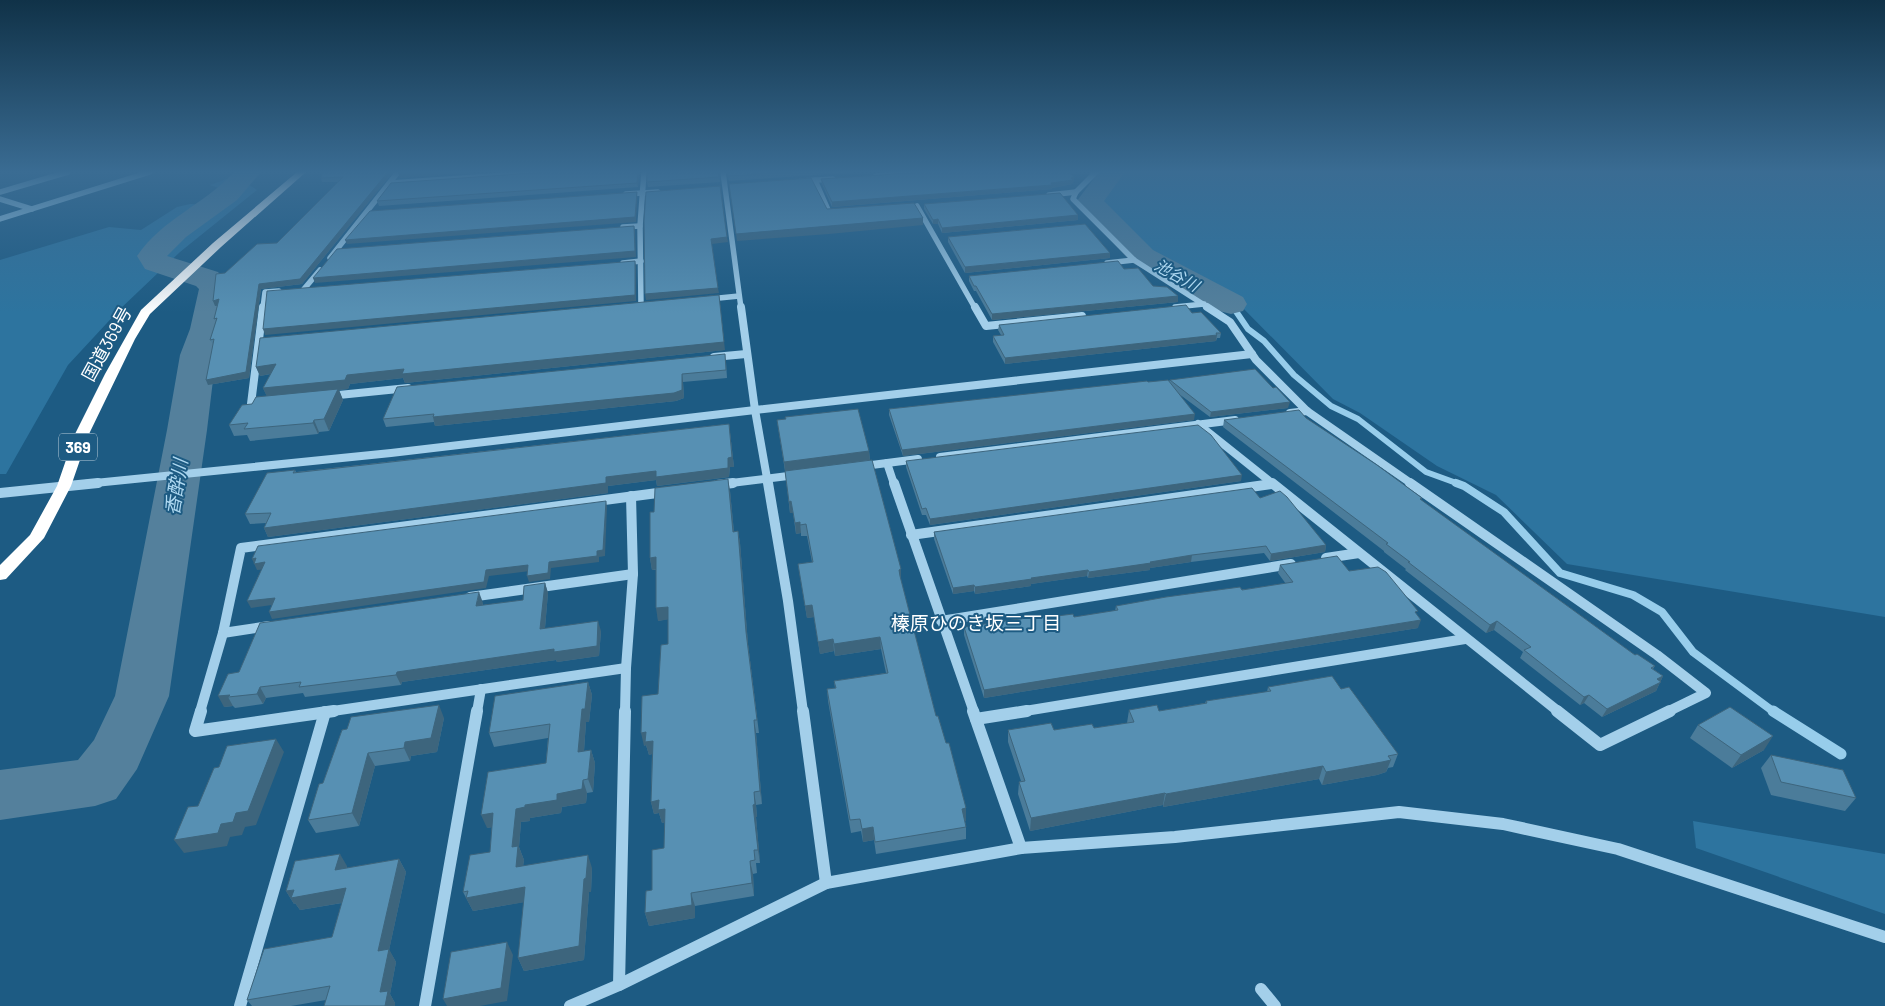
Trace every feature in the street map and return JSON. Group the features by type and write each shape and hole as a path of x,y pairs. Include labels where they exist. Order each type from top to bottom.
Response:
{"highway":[{"name":"国道369号","path":"0,575 36,538 64,486 86,425 129,339 146,312 247,219"}],"street":[{"path":"304,289 363,219"},
{"path":"641,219 641,306"},
{"path":"730,219 746,354 788,601 826,883"},
{"path":"925,219 986,326 1086,316"},
{"path":"1093,219 1134,260 1230,322 1256,360 1307,411 1649,649 1706,693 1600,745 1198,424"},
{"path":"1087,224 1097,223"},
{"path":"611,228 640,226"},
{"path":"936,238 946,237"},
{"path":"336,250 346,250"},
{"path":"1095,264 1134,260"},
{"path":"612,264 641,261"},
{"path":"957,278 967,277"},
{"path":"294,290 314,288"},
{"path":"271,402 251,404 265,292 284,290"},
{"path":"700,300 739,296"},
{"path":"1165,308 1204,304"},
{"path":"631,306 651,305"},
{"path":"259,341 269,340"},
{"path":"707,358 746,354"},
{"path":"0,493 221,471 1252,354"},
{"path":"320,397 420,387"},
{"path":"1280,415 1307,411"},
{"path":"935,457 1244,419"},
{"path":"857,467 926,458"},
{"path":"887,463 1021,848"},
{"path":"710,486 808,474"},
{"path":"912,535 1272,484"},
{"path":"626,668 195,731 223,633 241,548 670,491"},
{"path":"619,984 626,668 633,574 631,496"},
{"path":"1320,559 1359,553"},
{"path":"941,621 1300,562"},
{"path":"457,599 633,574"},
{"path":"223,633 282,625"},
{"path":"976,719 1465,639"},
{"path":"425,1006 481,689"},
{"path":"240,1006 325,712"},
{"path":"570,1006 826,883 1021,848 1175,837 1399,812 1503,824 1618,849 1885,937"},
{"path":"1261,989 1275,1006"}],"shaded area":[{"path":"158,219 221,219 180,252 119,310 68,365 6,474 0,474 0,260 109,227 141,230"},
{"path":"1115,219 1885,219 1885,617 1567,564 1496,495 1437,466 1360,413 1333,399 1235,300 1149,254"},
{"path":"1693,821 1885,854 1885,914 1696,848"}],"building":[{"path":"301,219 349,219 300,279 259,284 246,372 206,380 214,339 210,340 217,318 214,319 219,299 213,301 216,274 225,273 257,244 277,243"},
{"path":"363,219 610,219 345,240"},
{"path":"644,219 725,219 727,237 711,239 718,288 645,294"},
{"path":"734,219 912,219 736,234"},
{"path":"932,219 1037,219 942,228 938,219"},
{"path":"1085,224 1110,253 965,267 948,237"},
{"path":"634,226 635,251 313,278 337,249"},
{"path":"635,261 635,295 263,329 267,291"},
{"path":"1118,261 1124,269 1138,268 1153,286 1167,287 1178,296 992,314 969,276"},
{"path":"719,295 724,342 402,374 404,369 347,375 345,380 263,388 276,364 256,367 260,338"},
{"path":"1186,305 1192,313 1201,312 1221,333 1216,333 1217,335 1005,358 993,336 1004,335 999,325"},
{"path":"725,354 726,370 682,374 682,390 674,393 433,417 434,414 383,419 397,387"},
{"path":"1255,369 1290,402 1211,412 1170,380"},
{"path":"1168,380 1195,414 902,450 889,409 1147,381"},
{"path":"338,389 324,419 314,420 313,423 244,429 248,423 229,425 242,405 252,404 256,397"},
{"path":"858,409 869,451 784,462 777,420 786,419 785,417"},
{"path":"1299,410 1306,418 1377,465 1422,498 1420,499 1635,655 1637,654 1655,666 1651,668 1663,676 1657,679 1661,682 1607,709 1589,695 1584,697 1524,650 1531,647 1497,621 1490,625 1408,562 1410,562 1386,544 1388,543 1224,420"},
{"path":"729,424 732,457 728,458 728,468 656,477 656,471 606,477 606,483 264,528 271,513 245,514 267,473 295,470 293,473"},
{"path":"1198,425 1211,435 1242,475 930,519 926,508 922,509 906,461"},
{"path":"872,460 901,569 899,570 900,576 936,716 938,716 946,743 949,743 966,808 962,809 966,827 875,842 873,827 862,829 860,819 850,820 827,689 836,688 834,681 888,673 880,637 834,644 833,639 818,642 812,605 805,606 798,564 813,562 806,524 800,525 800,522 795,523 791,501 789,502 785,471"},
{"path":"728,479 733,532 738,531 746,632 757,720 754,720 760,791 754,792 755,804 753,805 758,850 754,850 755,860 750,861 752,883 691,893 692,905 645,913 646,891 652,890 652,850 664,848 665,809 658,810 659,800 651,802 653,741 645,742 646,732 641,733 642,696 658,694 661,645 668,644 668,607 656,608 656,557 650,558 650,512 654,512 655,488"},
{"path":"1252,488 1260,498 1280,491 1326,545 1271,554 1266,546 1192,555 1089,572 1088,570 975,587 974,585 953,588 934,532"},
{"path":"606,501 603,550 597,551 597,556 549,562 548,573 527,576 528,565 486,570 484,582 269,612 275,598 247,601 265,562 254,564 256,558 252,559 258,546"},
{"path":"1337,556 1349,571 1378,567 1386,572 1418,611 1415,612 1421,620 984,690 964,627 1048,615 1049,617 1073,614 1074,617 1118,610 1116,606 1166,597 1240,587 1242,590 1293,582 1280,565"},
{"path":"545,583 540,629 598,621 597,646 554,652 554,649 397,672 396,675 299,687 301,682 260,687 257,694 228,697 230,695 218,696 228,674 239,672 260,623 479,592 476,606 523,600 524,586"},
{"path":"1332,676 1341,689 1349,687 1398,754 1388,756 1391,760 1326,772 1323,766 1031,818 1019,782 1025,781 1008,730 1051,723 1054,730 1092,724 1094,728 1134,722 1129,710 1157,705 1159,711 1207,703 1206,701 1271,691 1268,687"},
{"path":"588,682 585,709 582,709 578,752 591,750 588,779 583,780 582,789 557,794 557,800 525,805 525,807 516,809 512,847 518,846 516,867 588,855 586,878 584,879 579,946 518,958 525,887 466,898 468,891 463,892 470,855 490,852 493,813 481,815 488,772 546,763 550,724 489,733 495,696"},
{"path":"439,705 431,738 405,742 404,748 368,753 352,813 308,820 319,784 323,783 342,730 347,729 351,717"},
{"path":"1730,707 1773,736 1741,755 1698,725"},
{"path":"276,739 248,811 236,813 233,822 221,824 218,833 174,840 188,807 198,806 214,768 219,767 227,746"},
{"path":"1771,755 1843,770 1856,798 1781,782"},
{"path":"340,854 335,870 399,859 378,951 389,949 380,992 388,991 385,1006 324,1006 330,986 247,1000 264,949 332,937 346,888 291,898 294,890 286,891 295,861"},
{"path":"507,942 501,988 443,999 451,952"}],"waterway":[{"name":"香酔川","path":"0,795 95,782 117,753 142,696 187,430 192,387 198,355 207,329 215,287 207,279 156,263 152,256 175,230 191,219"},
{"name":"池谷川","path":"1106,219 1142,256 1231,304"},
{"name":"池谷川","path":"1231,304 1234,308"},
{"path":"1233,307 1248,329 1264,341 1294,375 1331,406 1358,419 1426,472 1459,484"},
{"path":"1456,483 1464,486 1504,512 1560,573 1633,595 1662,612 1693,652 1774,712"},
{"path":"1773,711 1841,754"}],"district":[{"name":"榛原ひのき坂三丁目","path":"976,623"}]}
